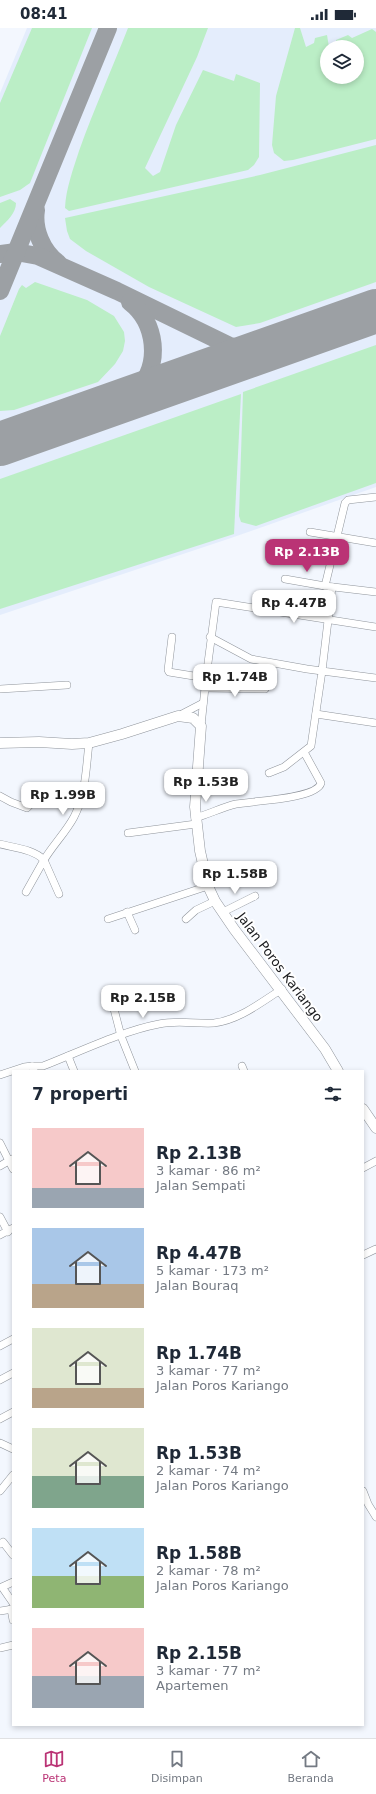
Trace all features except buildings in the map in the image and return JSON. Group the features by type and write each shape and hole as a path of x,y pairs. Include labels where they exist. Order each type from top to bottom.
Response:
{"main road":[{"path":"0,743 89,743 178,716 194,718 202,726"},
{"name":"Jalan Poros Kariango","path":"202,726 196,787 196,821 200,851 208,886 215,901 250,950 282,989 325,1049 337,1070"},
{"path":"364,1110 376,1128"}],"street":[{"path":"269,773 279,770 304,752 311,745 329,620 329,587 338,535 346,501 376,497"},
{"path":"310,532 338,535 376,543"},
{"path":"286,579 329,587 376,592"},
{"path":"202,726 210,637 216,602 376,627"},
{"path":"172,637 169,672 206,678"},
{"path":"210,637 251,659 307,669 376,678"},
{"path":"0,688 67,685"},
{"path":"205,688 265,689"},
{"path":"178,716 203,703"},
{"path":"316,714 376,723"},
{"path":"26,892 51,848 74,818 84,790 89,743"},
{"path":"128,833 196,821 236,804 295,798 319,788 321,783 304,752"},
{"path":"0,796 27,808 34,794 39,793 79,806"},
{"path":"0,844 39,855 44,860 59,894"},
{"path":"108,919 208,886"},
{"path":"223,912 255,896"},
{"path":"186,919 196,910 215,901"},
{"path":"127,912 135,930"},
{"path":"135,1070 121,1036 114,1012 114,1005 121,999 131,994 151,989"},
{"path":"15,1070 24,1067 33,1069 43,1066 157,1024 175,1022 212,1023 233,1019 282,989"},
{"path":"68,1056 74,1070"},
{"path":"0,1075 12,1071"},
{"path":"0,1143 11,1160 0,1166"},
{"path":"364,1168 376,1162"},
{"path":"0,1217 10,1230 0,1235"},
{"path":"364,1255 376,1249"},
{"path":"0,1346 12,1340"},
{"path":"0,1380 12,1374"},
{"path":"0,1420 12,1413"},
{"path":"0,1443 12,1449"},
{"path":"0,1491 12,1476"},
{"path":"364,1494 376,1517"},
{"path":"1,1542 12,1554"},
{"path":"0,1611 12,1607 1,1586 12,1582"},
{"path":"0,1648 12,1645"}],"shaded area":[{"path":"27,28 376,28 376,487 231,538 0,615 0,93"}],"green space":[{"path":"32,28 92,28 30,183 20,190 0,197 0,103"},
{"path":"128,28 208,28 197,57 145,168 153,176 160,172 176,125 203,70 234,81 236,74 260,83 259,157 254,165 248,170 69,211 65,208 68,186 74,165"},
{"path":"295,28 300,28 306,47 314,43 315,38 327,35 328,40 320,40 320,84 364,84 364,40 336,40 348,35 352,38 372,29 376,32 376,139 284,161 274,153 272,145 276,96"},
{"path":"376,145 376,282 260,323 236,327 149,287 86,251 70,239 67,231 65,218 260,175"},
{"path":"10,199 16,203 16,207 11,217 0,228 0,203"},
{"path":"35,282 87,300 114,316 124,332 125,341 123,351 115,364 98,382 14,410 0,411 0,336 19,289 22,285 26,288"},
{"path":"376,345 376,483 256,526 241,522 239,516 243,392"},
{"path":"241,394 234,534 0,609 0,479"}],"taxiway":[{"path":"0,291 108,28"},
{"path":"36,210 35,217 37,232 47,252 58,263"},
{"path":"0,254 16,252 38,256 117,291 230,346 259,353"},
{"path":"122,401 134,393 145,380 150,369 153,356 153,344 146,321 139,310 130,302"}],"runway":[{"path":"0,444 376,311"}]}
